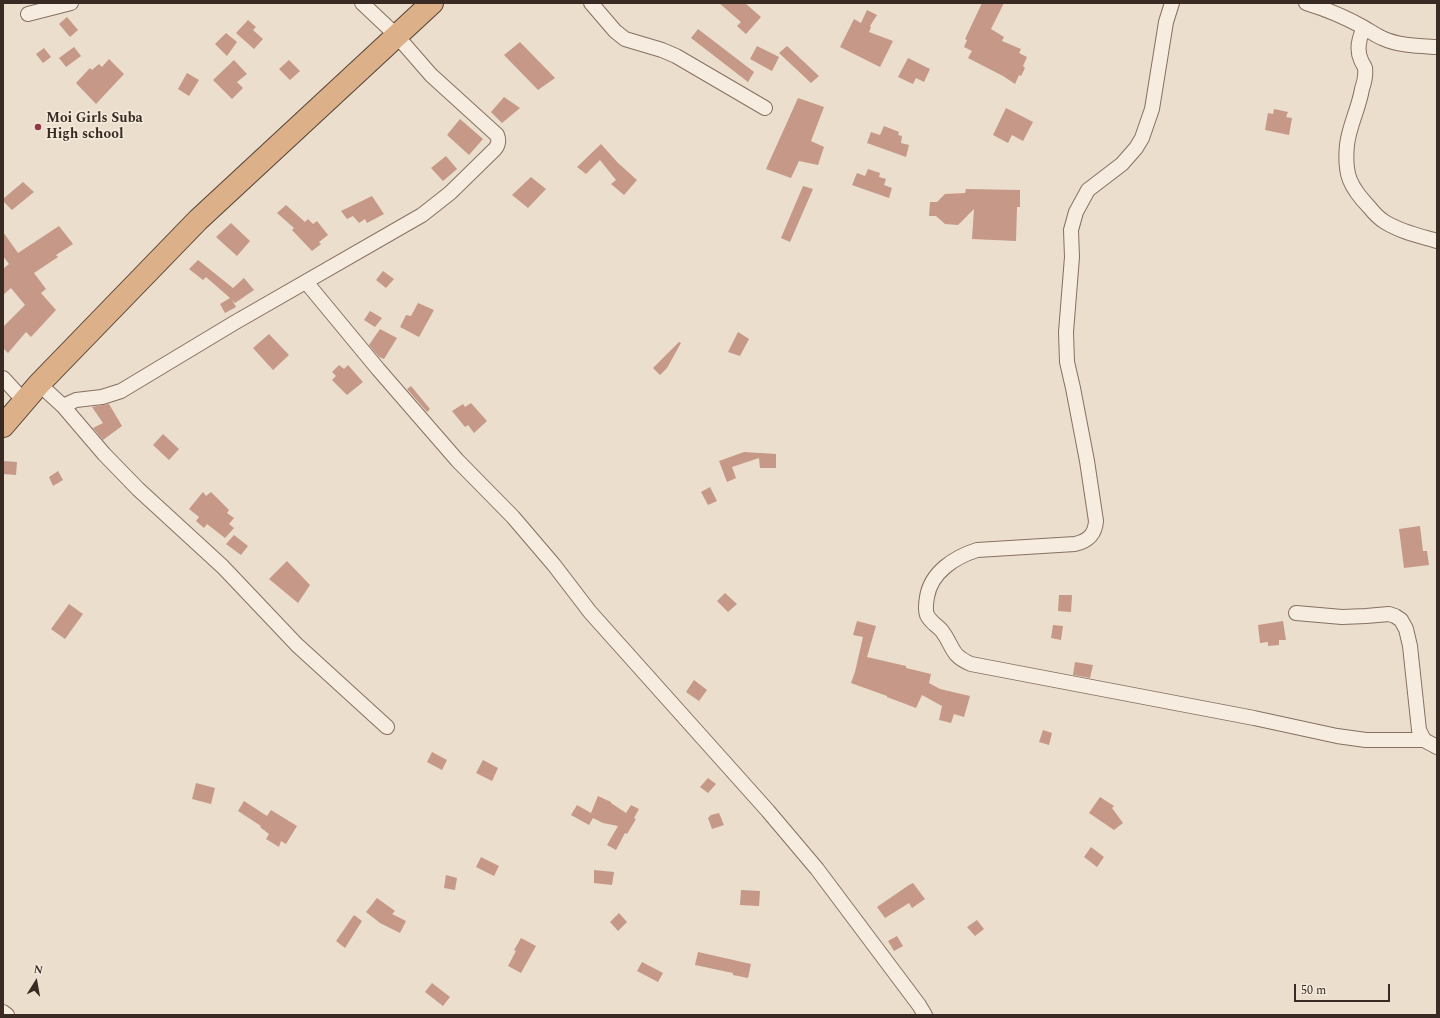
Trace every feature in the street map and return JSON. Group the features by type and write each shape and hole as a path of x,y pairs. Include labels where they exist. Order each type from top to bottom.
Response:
{"highway":[{"path":"3,426 39,384 198,220 432,3"}],"street":[{"path":"28,14 71,3"},
{"path":"63,406 76,400 102,397 120,391 234,323 422,215 435,206 469,176 498,144 499,139 497,134 431,75 396,36 362,3"},
{"path":"591,3 615,31 625,39 662,50 676,56 765,108"},
{"path":"1172,3 1166,22 1152,109 1142,138 1136,148 1122,164 1088,190 1076,212 1072,230 1072,257 1066,332 1066,355 1087,461 1096,528 1089,539 1076,544 977,550 963,555 941,571 929,586 926,605 927,614 931,622 941,630 955,654 961,660 971,664 1254,718 1337,736 1366,740 1424,740 1437,747"},
{"path":"1306,3 1326,9 1392,42 1437,47"},
{"path":"1364,28 1359,40 1361,60 1365,68 1364,78 1359,103 1347,144 1346,166 1349,180 1362,200 1384,222 1437,241"},
{"path":"306,282 452,455 513,517 554,565 590,612 753,793 813,864 920,1005 924,1015"},
{"path":"3,378 24,401"},
{"path":"39,384 63,406 104,454 138,489 218,562 297,645 387,727"},
{"path":"1296,613 1342,617 1389,614 1402,620 1410,646 1417,719 1419,730 1424,740"},
{"path":"3,1012 7,1015"}],"building":[{"path":"719,3 745,3 761,17 746,34 737,26 741,22"},
{"path":"982,3 1004,3 991,29 1004,37 1002,41 1021,49 1019,53 1027,57 1023,66 1025,68 1021,76 1019,75 1015,84 968,58 972,51 964,47 967,40 965,39"},
{"path":"867,10 877,15 870,26 869,32 893,41 880,67 840,47 854,19 861,23"},
{"path":"67,17 78,30 70,37 59,24"},
{"path":"248,20 256,27 253,30 263,39 254,49 236,33"},
{"path":"698,29 754,72 748,82 691,38"},
{"path":"226,33 237,42 227,56 215,44"},
{"path":"520,42 555,78 538,90 504,55"},
{"path":"757,46 779,57 772,71 750,59"},
{"path":"787,46 819,76 811,83 779,53"},
{"path":"74,47 81,56 66,67 59,58"},
{"path":"44,48 51,57 43,63 36,54"},
{"path":"908,58 930,69 924,82 916,78 913,84 898,77"},
{"path":"109,59 124,74 96,104 76,83 90,68 92,70 99,64 102,67"},
{"path":"234,60 247,74 237,82 243,88 232,99 213,80"},
{"path":"289,60 300,71 290,80 279,69"},
{"path":"187,73 199,80 189,96 178,89"},
{"path":"504,97 520,108 502,123 491,112"},
{"path":"798,98 824,107 811,141 824,147 818,165 799,161 791,178 766,169"},
{"path":"1006,108 1033,122 1023,141 1012,135 1008,143 993,135"},
{"path":"1274,109 1288,112 1286,117 1292,118 1289,135 1265,130 1268,113 1273,114"},
{"path":"460,119 483,139 469,155 447,135"},
{"path":"884,126 899,132 898,135 902,136 901,143 909,145 906,157 867,143 871,132 880,135"},
{"path":"601,144 618,163 637,180 624,195 611,184 616,180 600,160 586,174 577,167"},
{"path":"446,156 457,169 443,181 431,168"},
{"path":"868,169 880,173 879,177 886,179 884,185 892,188 889,198 852,185 857,173 865,176"},
{"path":"531,177 546,189 528,208 512,195"},
{"path":"23,182 34,192 12,210 3,201 3,199"},
{"path":"803,186 813,189 790,242 781,238"},
{"path":"966,189 1020,190 1020,207 1017,207 1016,241 972,239 974,209 958,225 945,224 936,216 929,216 930,202 937,202 945,194 965,193"},
{"path":"372,196 384,214 367,223 365,219 359,223 353,216 347,219 341,211"},
{"path":"286,205 305,222 308,219 313,224 317,221 328,235 319,242 321,244 312,251 292,230 294,228 277,213"},
{"path":"231,223 250,241 237,256 216,237"},
{"path":"59,226 73,244 56,255 58,257 34,273 46,289 41,293 56,310 31,337 26,332 8,353 3,348 3,327 25,305 11,288 3,295 3,269 9,264 3,256 3,232 18,253"},
{"path":"198,260 233,288 244,278 254,290 235,303 232,300 236,307 225,313 220,304 230,298 206,277 203,280 189,269"},
{"path":"383,271 394,279 386,288 376,280"},
{"path":"418,303 434,310 419,337 400,327 406,315 411,316"},
{"path":"370,311 382,318 375,327 364,320"},
{"path":"380,329 397,338 384,359 379,357 369,345"},
{"path":"738,332 749,339 740,356 728,352"},
{"path":"269,334 289,355 273,370 253,348"},
{"path":"679,342 681,343 667,368 660,375 653,368"},
{"path":"339,365 344,369 348,365 363,382 347,395 332,380 336,376 332,372"},
{"path":"411,386 430,409 427,412 407,389"},
{"path":"471,403 487,421 474,433 468,425 465,427 452,411 463,404 465,407"},
{"path":"109,404 122,426 103,440 93,428 103,423 92,407"},
{"path":"163,434 179,449 169,460 153,445"},
{"path":"744,452 776,454 776,468 760,468 759,458 732,467 736,478 727,482 719,461"},
{"path":"3,461 17,462 16,475 3,474"},
{"path":"58,471 63,480 53,486 49,477"},
{"path":"710,487 717,501 708,505 701,492"},
{"path":"203,492 206,496 211,492 229,510 227,513 234,518 229,524 234,528 225,538 207,524 204,528 196,521 199,517 189,509"},
{"path":"1420,526 1423,551 1427,551 1429,565 1404,568 1399,529"},
{"path":"234,535 248,546 241,555 226,544"},
{"path":"287,561 310,585 298,603 269,579"},
{"path":"725,593 737,604 728,612 717,601"},
{"path":"1059,595 1072,595 1071,612 1058,611"},
{"path":"69,604 83,614 65,639 51,629"},
{"path":"857,621 876,626 867,657 906,666 906,668 931,674 929,683 940,689 970,696 964,717 954,714 951,723 939,720 942,706 922,695 916,708 851,683 863,637 853,635"},
{"path":"1283,621 1286,640 1279,640 1279,645 1268,646 1268,642 1260,643 1258,625"},
{"path":"1053,625 1063,626 1061,640 1051,638"},
{"path":"1075,662 1093,665 1090,678 1073,675"},
{"path":"694,680 707,690 699,701 686,692"},
{"path":"1043,730 1052,733 1049,745 1039,742"},
{"path":"432,752 447,760 442,770 427,762"},
{"path":"483,760 498,768 492,781 476,773"},
{"path":"708,778 716,784 708,793 700,787"},
{"path":"196,783 215,788 211,804 192,799"},
{"path":"598,796 611,802 626,813 631,805 639,809 634,818 636,819 627,834 625,833 616,850 607,845 618,826 603,823 593,818 589,825 571,815 577,805 591,813"},
{"path":"1100,797 1114,806 1112,808 1123,823 1114,830 1089,813"},
{"path":"244,801 267,816 271,810 297,826 286,844 281,841 279,847 266,839 269,834 260,827 261,826 238,811"},
{"path":"719,813 724,825 712,829 708,818 711,815"},
{"path":"1091,847 1104,857 1097,867 1084,857"},
{"path":"481,857 499,866 494,876 476,867"},
{"path":"594,870 614,872 612,885 594,883"},
{"path":"446,875 457,878 455,890 444,888"},
{"path":"913,883 925,899 912,908 909,903 885,918 877,907"},
{"path":"741,890 760,891 759,906 740,905"},
{"path":"377,898 395,911 392,914 406,921 400,933 380,923 366,912"},
{"path":"619,913 627,922 618,931 610,922"},
{"path":"354,915 362,921 345,948 336,941"},
{"path":"977,920 984,929 975,936 967,927"},
{"path":"897,936 903,946 894,951 888,941"},
{"path":"521,938 536,946 521,973 508,966 516,951 514,950"},
{"path":"698,952 751,964 748,978 733,975 733,973 695,965"},
{"path":"642,962 663,973 658,982 637,971"},
{"path":"432,983 450,997 443,1006 425,992"}],"place":[{"name":"Moi Girls Suba High school","path":"38,127"}]}
